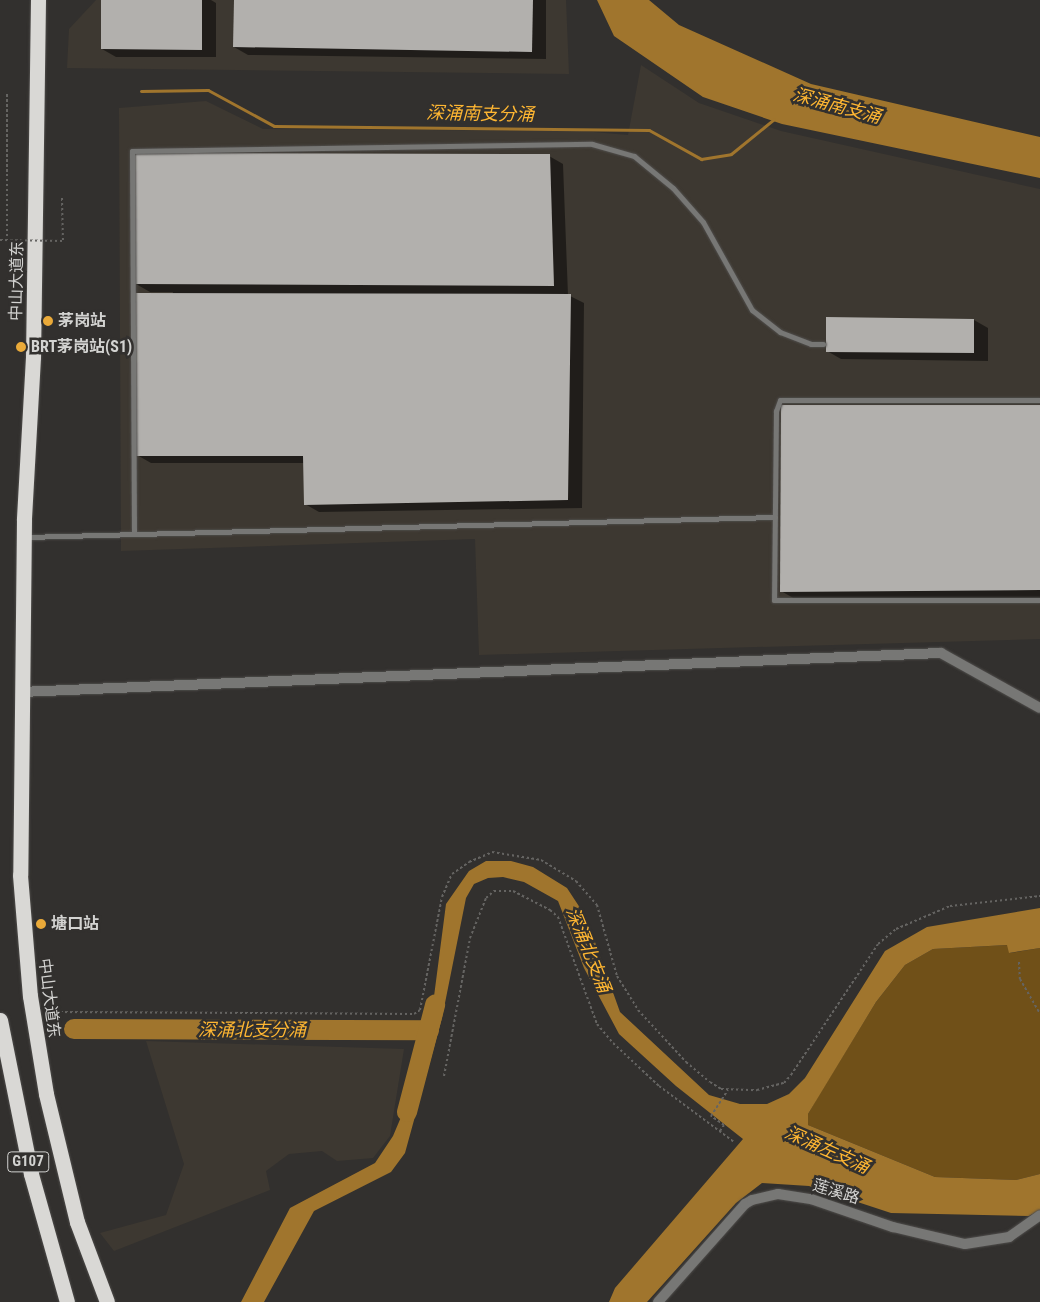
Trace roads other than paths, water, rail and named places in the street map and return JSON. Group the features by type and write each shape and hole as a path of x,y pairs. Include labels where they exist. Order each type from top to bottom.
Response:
{"highway":[{"name":"中山大道东","path":"38,0 33,357 24,537 20,875 32,1012 58,1148 83,1240 107,1302"},
{"name":"G107","path":"0,1020 31,1174 67,1302"}],"street":[{"path":"21,692 941,653 1040,708"},
{"name":"莲溪路","path":"658,1302 744,1204 752,1200 778,1194 812,1199 893,1227 965,1244 1008,1238 1040,1215"}],"lane":[{"path":"134,534 132,151 592,144 634,156 673,188 703,222 752,310 780,332 811,344 823,344"},
{"path":"1040,400 780,400 776,411 774,600 1040,600"},
{"path":"24,537 775,517"}],"water":[{"name":"深涌南支涌","path":"597,0 649,0 679,25 811,84 1040,137 1040,178 782,124 703,97 614,36"},
{"name":"深涌左支涌","path":"486,861 511,861 533,867 567,888 586,917 620,1012 709,1095 740,1104 767,1104 789,1094 805,1078 885,951 927,927 1040,908 1040,948 1009,953 1007,945 933,949 905,965 876,1002 808,1114 808,1125 935,1177 1016,1180 1040,1174 1040,1210 1029,1216 891,1213 809,1186 762,1183 736,1203 647,1302 609,1302 615,1288 743,1139 676,1086 619,1034 584,968 558,901 524,882 503,877 488,878 474,884 466,898 442,1018 405,1153 391,1172 314,1211 264,1302 241,1302 290,1208 375,1163 393,1136 426,1058 446,904 469,871"}],"waterway":[{"name":"深涌南支分涌","path":"141,91 208,90 274,126 649,130 701,159 731,154 774,119"},
{"name":"深涌北支涌","path":"407,1112 435,1005"},
{"name":"深涌北支分涌","path":"74,1029 429,1030"}],"place":[{"name":"茅岗站","path":"48,321"},
{"name":"BRT茅岗站(S1)","path":"21,347"},
{"name":"塘口站","path":"41,924"}]}
